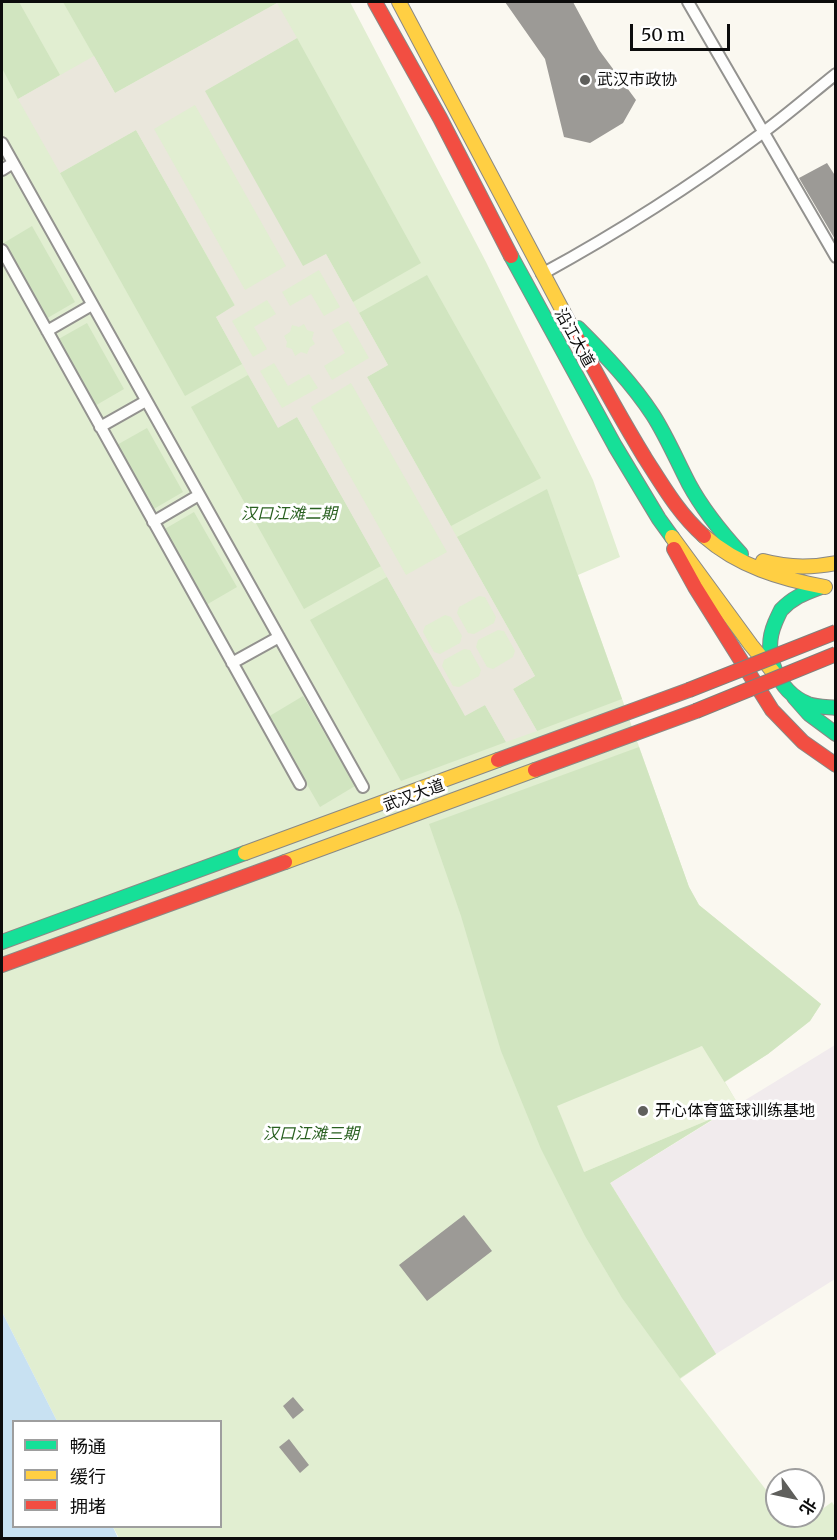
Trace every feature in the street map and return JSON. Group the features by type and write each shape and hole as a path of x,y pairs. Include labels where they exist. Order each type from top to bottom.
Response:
{"main road":[{"name":"沿江大道","path":"375,2 440,118 527,286 615,446 659,519 779,682 809,714 836,734"},
{"name":"沿江大道","path":"399,2 622,422 678,508 693,526 714,544 759,570 787,579 830,587"},
{"path":"563,311 633,386 654,417 706,513 742,555 759,570"},
{"path":"659,519 695,587 772,710 803,742 836,765"},
{"path":"742,555 793,568 821,567 836,563"},
{"path":"774,673 770,663 769,641 780,612 796,597 815,588 830,587"},
{"name":"武汉大道","path":"2,942 689,690 836,632"},
{"name":"武汉大道","path":"2,965 696,711 836,654"},
{"path":"794,697 813,706 836,708"}],"street":[{"path":"688,2 836,258"},
{"path":"542,274 606,239 700,179 764,133 836,74"},
{"path":"2,143 363,787"},
{"path":"2,170 13,164"},
{"path":"2,250 300,784"},
{"path":"47,331 92,305"},
{"path":"100,427 146,401"},
{"path":"153,522 199,495"},
{"path":"232,663 279,637"}],"shaded area":[{"path":"277,3 297,38 205,91 303,266 326,254 388,365 367,377 535,676 513,689 537,731 506,742 485,705 465,716 297,417 278,428 216,317 235,305 136,130 60,173 18,99 94,56 115,93","holes":["195,105 286,266 245,290 154,129","319,270 340,307 324,316 311,294 290,306 282,292","267,300 276,314 254,327 267,349 253,357 232,321","348,321 369,358 332,380 324,366 345,353 332,330","304,324 307,330 314,332 312,339 315,344 310,347 307,354 301,352 295,356 292,349 286,347 287,342 284,336 290,332 292,325 299,327","274,363 288,386 309,374 318,388 282,408 260,371","351,383 447,552 406,575 311,407","479,596 485,597 496,617 494,623 474,634 468,633 457,613 459,607","445,615 451,617 462,636 460,643 440,654 434,652 423,632 425,626","498,630 504,631 515,651 513,657 493,669 487,667 476,647 478,640","464,649 470,650 481,670 479,676 459,687 453,686 442,666 444,660"]},
{"path":"835,1045 835,1279 716,1354 610,1183"}],"green space":[{"path":"2,2 350,2 486,262 593,480 620,557 578,575 689,887 699,905 821,1004 810,1021 768,1054 725,1082 738,1104 610,1183 716,1354 680,1379 765,1489 765,1528 825,1528 825,1507 832,1502 835,1507 835,1538 119,1538 114,1528 222,1528 222,1420 56,1420 2,1312"},
{"path":"2,2 19,2 60,75 18,99 2,68"},
{"path":"63,2 279,2 115,93"},
{"path":"297,38 421,263 353,302 326,254 303,267 204,91"},
{"path":"136,130 235,306 216,317 242,364 185,396 60,173"},
{"path":"32,226 75,302 44,320 2,246"},
{"path":"427,275 541,478 451,526 367,377 388,365 359,313"},
{"path":"87,323 124,389 93,407 55,341"},
{"name":"汉口江滩二期","path":"248,375 278,427 297,417 381,566 304,609 191,407"},
{"path":"147,428 183,492 152,510 115,446"},
{"path":"547,489 622,699 537,731 513,689 535,676 457,537"},
{"path":"194,512 237,587 206,605 163,530"},
{"path":"387,577 465,715 485,705 506,742 401,781 310,620"},
{"path":"303,696 355,786 320,807 268,717"},
{"path":"639,747 689,887 699,905 821,1004 810,1021 768,1054 724,1082 701,1046 584,1172 718,1116 610,1183 716,1354 680,1378 622,1298 585,1236 541,1149 501,1051 461,916 429,824"},
{"name":"开心体育篮球训练基地","path":"702,1046 738,1104 718,1116 584,1172 557,1106"}],"water":[{"path":"2,1312 56,1420 12,1420 12,1528 113,1528 118,1538 2,1538"}],"building":[{"name":"武汉市政协","path":"505,2 573,2 599,50 636,100 623,123 590,143 564,137 545,59"},
{"path":"827,163 836,177 836,241 799,178"},
{"path":"464,1215 492,1251 427,1301 399,1265"},
{"path":"293,1397 304,1410 293,1419 283,1406"},
{"path":"289,1439 309,1465 300,1473 279,1447"}],"traffic: fast":[{"path":"511,256 615,446 672,537"},
{"path":"578,328 618,370 645,403 700,503 741,554"},
{"path":"821,587 804,593 781,610 771,635 770,646 775,670 788,690 808,704 836,708"},
{"path":"794,697 809,714 836,734"},
{"path":"2,942 245,853"}],"traffic: slow":[{"path":"399,2 574,332"},
{"path":"704,536 731,556 761,570 825,587"},
{"path":"672,537 774,673"},
{"path":"763,561 800,566 836,563"},
{"path":"245,853 498,760"},
{"path":"285,862 535,770"}],"traffic: jam":[{"path":"375,2 440,118 511,256"},
{"path":"574,332 658,479 679,509 704,536"},
{"path":"674,549 695,587 772,710 803,742 836,765"},
{"path":"689,690 836,632"},
{"path":"696,711 836,654"},
{"path":"498,760 689,690"},
{"path":"535,770 696,711"},
{"path":"2,965 285,862"}],"place":[{"name":"武汉市政协","path":"585,80"},
{"name":"开心体育篮球训练基地","path":"643,1111"}],"park label":[{"name":"汉口江滩三期","path":"311,1134"}]}
